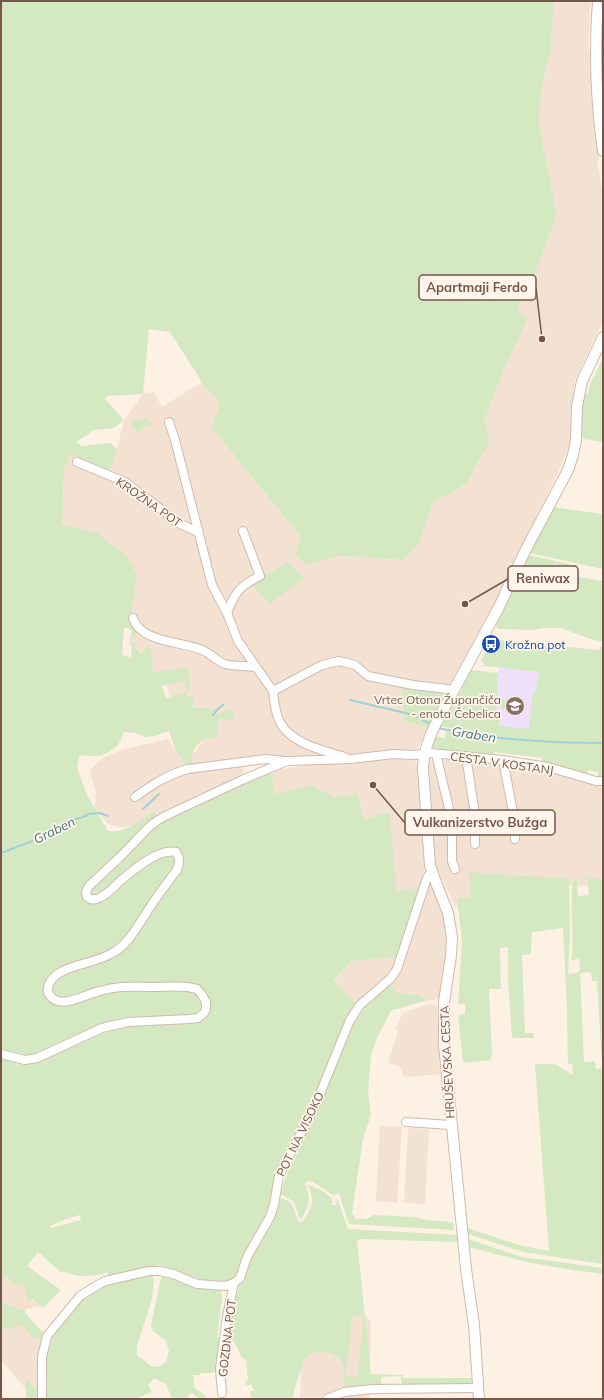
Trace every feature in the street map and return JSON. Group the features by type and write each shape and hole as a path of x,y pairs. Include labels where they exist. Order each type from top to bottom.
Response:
{"street":[{"path":"598,1 596,76 597,100 603,151"},
{"name":"HRUŠEVSKA CESTA","path":"479,1399 474,1325 466,1269 445,1051 443,1010 451,956 452,937 448,913 432,872 429,856 423,769 424,754 435,726 499,607 529,543 568,470 573,456 576,440 577,406 582,381 603,337"},
{"name":"KROŽNA POT","path":"169,422 175,440 212,585 227,613 238,641 273,691 274,705 280,722 289,733 312,747 351,759"},
{"name":"KROŽNA POT","path":"77,462 125,482 178,523 198,532"},
{"path":"227,613 231,600 237,592 246,583 260,576 243,531"},
{"path":"133,618 135,625 146,633 167,642 202,650 224,664 256,668"},
{"path":"273,691 322,665 339,661 355,666 368,676 454,691"},
{"name":"KROŽNA POT","path":"135,797 164,778 176,772 188,769 266,759 287,761 351,759 394,754 424,754"},
{"name":"CESTA V KOSTANJ","path":"424,754 503,760 548,767 596,781 603,781"},
{"path":"436,754 452,821 452,861 455,869"},
{"path":"466,756 475,814 475,844"},
{"path":"503,760 514,817 515,839"},
{"name":"KROŽNA POT","path":"1,1054 25,1060 37,1058 102,1028 157,1020 198,1018 204,1013 206,1009 206,1002 202,995 197,989 188,987 120,986 98,991 65,1002 56,1000 50,996 48,989 49,983 62,971 102,958 115,952 136,929 177,870 180,862 179,856 176,852 164,852 132,871 98,899 90,899 87,897 86,890 89,886 151,825 164,817 235,783 287,761"},
{"name":"POT NA VISOKO","path":"234,1283 240,1278 247,1257 270,1217 274,1205 279,1176 315,1106 350,1020 360,1005 390,978 397,969 426,881 432,872"},
{"path":"406,1122 451,1125"},
{"path":"42,1399 42,1357 47,1336 77,1299 96,1286 106,1281 136,1273 160,1271 173,1274 197,1284 226,1286 234,1283"},
{"name":"GOZDNA POT","path":"222,1393 220,1370 227,1316 234,1283"},
{"path":"327,1399 344,1392 373,1389 479,1388"}],"shaded area":[{"path":"554,1 592,1 592,3 590,3 588,52 590,51 594,124 599,161 597,162 603,193 603,321 575,380 572,401 570,440 557,475 517,555 499,595 431,719 420,744 417,749 389,750 356,756 244,764 243,776 179,804 151,824 121,827 108,824 94,809 96,793 90,770 103,758 121,750 168,739 183,759 197,750 205,736 206,724 187,695 171,702 164,674 154,675 150,656 129,644 133,624 62,524 64,470 70,454 105,470 111,468 124,420 143,394 154,392 162,407 202,382 220,405 211,427 301,537 295,554 306,565 337,556 404,560 419,543 433,503 466,484 490,441 484,422 503,371 527,318 518,313 518,306 527,294 557,215 539,126 542,86 550,52"},
{"name":"Vrtec Otona Župančiča - enota Čebelica","path":"499,667 540,672 533,739 491,735"},
{"path":"390,758 413,759 417,763 425,864 421,887 397,891 364,820 358,794 334,797 311,785 276,794 271,771 305,765 312,762"},
{"path":"433,760 479,762 529,768 603,785 603,886 473,883 469,905 455,906 436,867 429,810 429,763"},
{"path":"430,884 443,914 447,933 447,947 439,998 435,1000 429,1000 417,995 397,993 388,984 428,885"},
{"path":"399,957 389,975 357,1004 334,982 351,961"},
{"path":"428,1004 438,1006 440,1074 409,1077 403,1075 400,1066 388,1063 398,1031 395,1029 403,1013"},
{"path":"380,1126 402,1127 397,1203 376,1201"},
{"path":"408,1128 429,1129 425,1204 404,1203"},
{"path":"17,1265 27,1299 46,1305 26,1309 23,1317 47,1336 42,1399 25,1399 27,1390 1,1360 1,1266"},
{"path":"328,1313 366,1315 371,1322 369,1399 300,1399 301,1366"}],"green space":[{"path":"1,1 554,1 550,52 542,86 539,126 557,215 527,294 518,306 518,313 528,318 503,371 484,422 490,441 466,484 433,503 419,543 404,560 337,556 306,565 295,554 301,537 211,427 220,405 202,382 170,332 149,329 143,394 107,396 105,399 124,420 114,428 94,430 76,442 81,446 111,443 117,449 111,468 105,470 70,454 64,470 62,524 97,533 126,555 137,575 131,615 140,629 132,639 132,630 126,628 124,629 122,653 124,656 131,657 132,641 136,644 134,647 142,653 148,646 151,649 153,672 185,668 191,670 189,673 190,689 187,690 188,697 193,698 193,707 216,709 213,713 218,716 225,710 234,710 233,720 219,719 216,739 204,738 196,747 192,756 192,766 183,761 180,757 174,746 169,731 155,736 145,737 135,733 123,732 117,745 106,754 96,756 79,756 77,768 87,795 108,831 120,831 126,829 138,823 153,811 156,815 148,823 157,822 271,771 276,794 311,785 334,797 358,794 364,820 389,812 397,891 421,887 399,957 394,960 389,957 351,961 334,981 357,1004 342,1028 333,1056 271,1203 245,1253 233,1282 207,1282 160,1265 109,1277 107,1272 97,1275 80,1276 64,1271 62,1273 38,1252 27,1266 61,1290 43,1308 33,1299 28,1302 22,1283 12,1284 7,1276 1,1278","holes":["184,680 187,692 166,698 162,686","80,1215 81,1220 51,1228 50,1226"]},
{"path":"601,9 603,9 603,115 601,75"},
{"path":"603,358 603,442 583,439 581,429 581,410 584,393 588,393 591,382"},
{"path":"145,418 152,424 143,427 143,430 138,432 133,428 131,422"},
{"path":"553,507 603,514 603,569 530,553"},
{"path":"528,555 569,564 568,567 554,564 552,572 602,581 603,578 603,642 590,639 561,628 533,630 498,629 496,626 497,621"},
{"path":"287,561 304,578 269,604 249,582 273,571"},
{"path":"494,640 544,643 546,645 599,650 600,647 603,647 603,778 598,777 598,772 588,770 587,774 542,763 542,758 494,752 493,755 434,749 432,743 434,736 445,738 446,731 487,739 488,735 440,726 461,691 468,673 472,670 498,673 496,714 500,714 499,726 529,729 533,692 535,692 539,672 484,666 481,660"},
{"path":"402,682 447,693 428,727 404,721"},
{"path":"499,699 513,701 512,710 500,707"},
{"path":"469,872 569,879 570,938 568,974 577,973 580,970 579,959 571,960 573,879 577,879 578,896 589,895 587,878 603,879 603,1264 523,1252 468,1234 468,1228 519,1245 549,1251 535,1064 555,1064 573,1075 572,1064 568,1064 563,928 532,932 531,954 522,955 525,1033 533,1033 534,1038 512,1038 508,980 508,947 500,948 501,989 489,989 492,1056 490,1060 463,1063 458,1015 465,1014 465,1004 458,1004 462,941 457,899 470,898","holes":["591,972 592,981 597,981 602,1068 596,1069 595,1061 584,1062 580,973"]},
{"path":"388,984 397,993 417,995 429,1000 394,1010 392,1009 377,1038 371,1054 368,1092 371,1115 363,1139 352,1213 356,1219 366,1219 374,1215 414,1217 427,1220 453,1222 454,1230 349,1224 339,1193 333,1195 312,1181 306,1182 305,1184 309,1201 302,1218 300,1219 294,1202 281,1194 286,1176 308,1130 338,1058 360,1014 358,1010"},
{"path":"307,1184 321,1190 332,1198 332,1205 336,1205 337,1198 348,1229 458,1235 458,1242 357,1240 371,1374 403,1375 403,1378 474,1378 474,1383 470,1386 402,1388 401,1376 381,1377 381,1387 349,1389 344,1383 344,1367 342,1362 338,1357 324,1351 308,1355 304,1360 294,1391 293,1399 252,1399 250,1392 254,1390 251,1384 247,1386 245,1382 248,1379 246,1360 242,1358 231,1338 231,1314 248,1258 279,1198 288,1201 293,1207 299,1222 303,1221 309,1212 312,1203 310,1190","holes":["352,1315 364,1317 357,1377 346,1376"]},
{"path":"468,1239 522,1257 603,1268 603,1274 526,1262 469,1247"},
{"path":"148,1274 153,1277 154,1281 152,1299 137,1346 137,1355 151,1366 158,1367 166,1362 169,1351 166,1341 152,1330 151,1325 162,1276 167,1275 221,1289 222,1298 217,1337 223,1339 218,1370 212,1373 193,1375 194,1387 207,1397 206,1399 199,1399 192,1393 187,1399 172,1399 166,1384 154,1378 148,1385 152,1392 139,1397 139,1399 44,1399 45,1364 50,1341 78,1300 108,1283"},
{"path":"4,1302 9,1306 23,1310 43,1333 42,1336 35,1339 22,1325 1,1330 1,1303"},
{"path":"26,1381 31,1382 31,1387 39,1388 39,1399 26,1399"}],"waterway":[{"name":"Graben","path":"350,700 414,715 432,725"},
{"name":"Graben","path":"213,715 224,704"},
{"name":"Graben","path":"438,728 520,740 603,743"},
{"name":"Graben","path":"143,809 159,794"},
{"name":"Graben","path":"1,853 48,835 57,830 66,822 89,814 100,813 108,816"}],"place":[{"name":"Apartmaji Ferdo","path":"542,339"},
{"name":"Reniwax","path":"465,604"},
{"name":"Krožna pot","path":"491,644"},
{"name":"Vrtec Otona Župančiča - enota Čebelica","path":"515,706"},
{"name":"Vulkanizerstvo Bužga","path":"373,785"}]}
